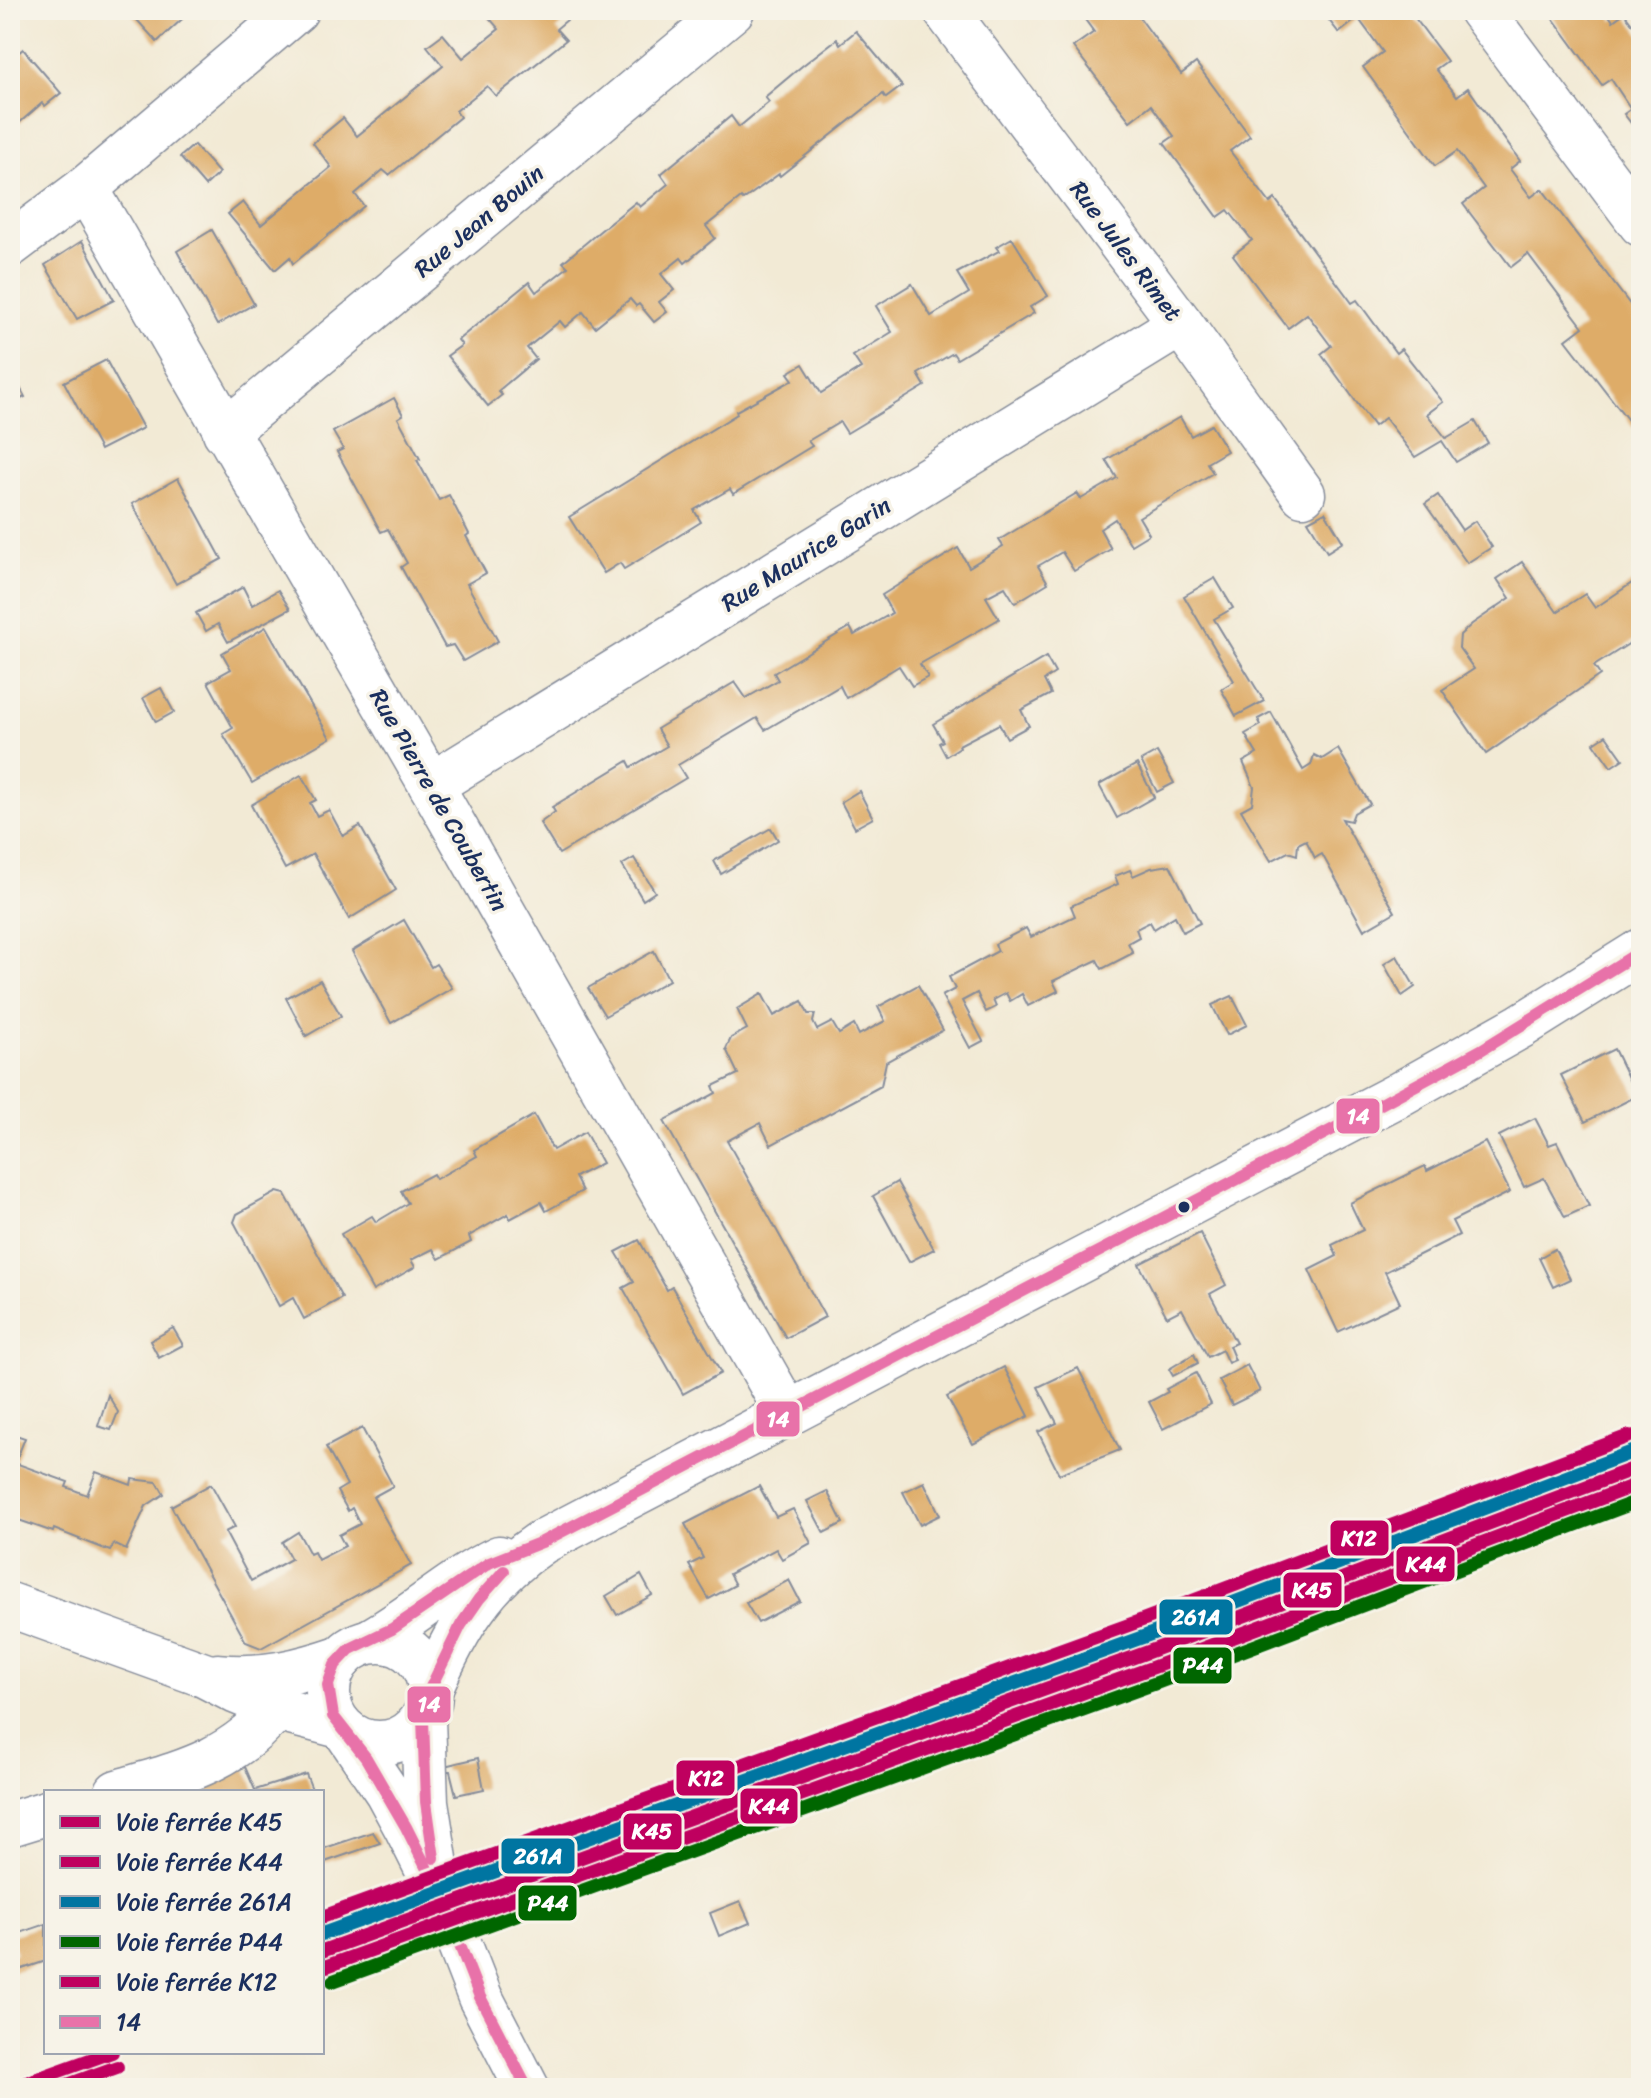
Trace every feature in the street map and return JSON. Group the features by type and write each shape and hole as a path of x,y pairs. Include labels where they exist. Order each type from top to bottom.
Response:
{"street":[{"path":"10,245 86,188 296,10"},
{"name":"Rue Jean Bouin","path":"225,432 732,10"},
{"name":"Rue Jules Rimet","path":"945,10 1181,324 1303,494"},
{"path":"1481,10 1641,224"},
{"name":"Rue Pierre de Coubertin","path":"86,188 431,785 788,1414"},
{"name":"Rue Maurice Garin","path":"431,785 1181,324"},
{"path":"527,2088 480,1997 441,1897 387,1792 330,1707 328,1685 356,1649 406,1620 489,1563 542,1542 1378,1106 1481,1050 1641,951"},
{"path":"10,1605 204,1675 276,1708 344,1729 367,1742 388,1743 408,1734 427,1704 461,1625 479,1599 514,1561 542,1542"},
{"path":"204,1675 238,1678 289,1673 356,1649 391,1642 410,1652 424,1668 427,1704 426,1802 441,1897"},
{"path":"123,1790 218,1758 238,1746 276,1708"},
{"path":"10,1824 44,1814"}],"building":[{"path":"128,10 192,10 157,42"},
{"path":"488,10 579,10 556,29 566,40 496,96 487,86 456,111 460,117 389,175 383,170 355,194 364,206 293,264 290,257 275,270 228,214 243,202 261,225 331,167 313,143 343,118 357,136 443,66 427,46 443,34 463,58 499,29 485,13"},
{"path":"1078,10 1134,10 1181,74 1196,63 1250,136 1230,151 1270,203 1275,199 1352,303 1357,300 1396,353 1401,349 1443,402 1427,414 1446,438 1475,421 1488,443 1456,462 1442,441 1415,457 1385,418 1374,426 1321,354 1331,346 1307,314 1288,328 1233,255 1252,240 1228,210 1218,217 1164,143 1174,136 1151,105 1130,121 1073,47 1094,32"},
{"path":"1321,10 1409,10 1447,61 1436,69 1457,96 1468,88 1520,161 1510,169 1531,197 1542,189 1641,319 1641,437 1566,340 1583,327 1528,254 1511,267 1463,204 1484,188 1457,151 1435,166 1363,67 1383,52 1358,18 1339,33"},
{"path":"1547,10 1605,10 1613,21 1624,13 1641,35 1641,136 1624,114 1631,109 1611,79 1602,85"},
{"path":"856,31 902,86 886,98 883,94 780,176 743,200 741,198 706,226 715,238 685,263 681,258 661,274 674,290 659,302 667,312 654,322 639,304 636,306 630,299 595,327 583,312 565,327 560,321 527,348 536,359 498,391 502,395 488,406 447,356 462,345 458,340 529,282 536,292 568,267 563,262 600,231 636,202 640,207 668,184 661,174 731,116 739,127 769,102 765,97 802,66 837,39 840,44"},
{"path":"23,49 61,93 45,106 42,103 10,131 10,60"},
{"path":"194,145 219,173 205,186 180,157"},
{"path":"212,230 254,304 217,325 177,251"},
{"path":"1012,238 1048,296 1030,307 1034,313 957,359 953,353 918,374 925,386 847,433 840,422 808,441 812,446 733,494 730,489 694,510 701,522 624,569 620,563 604,573 569,517 737,414 736,411 793,380 788,373 803,364 821,393 861,368 853,356 892,332 876,306 912,284 931,316 969,293 957,273 999,251 996,247"},
{"path":"82,241 114,300 77,319 45,265"},
{"path":"106,360 143,428 100,450 64,382"},
{"path":"10,369 25,397 10,404"},
{"path":"394,398 403,415 398,418 420,459 417,460 439,500 449,495 486,573 467,584 498,641 463,661 453,645 445,647 401,567 407,563 388,529 381,532 337,452 343,449 333,432"},
{"path":"1180,417 1191,436 1211,425 1227,451 1207,463 1213,473 1139,517 1149,534 1131,545 1115,519 1100,529 1111,549 1074,571 1062,552 1038,566 1048,583 1015,603 1005,587 986,597 999,619 920,664 928,677 912,686 899,666 846,698 840,686 765,730 757,718 678,765 686,778 559,854 540,823 555,812 552,807 628,761 631,767 667,746 657,729 735,682 746,698 778,680 774,673 850,627 854,635 892,613 882,595 958,548 969,567 1003,546 999,540 1077,493 1081,499 1117,478 1106,460"},
{"path":"178,478 222,559 176,584 132,504"},
{"path":"1438,495 1462,530 1475,521 1492,547 1467,563 1425,504"},
{"path":"1325,512 1343,542 1327,552 1308,521"},
{"path":"1522,562 1557,612 1585,594 1595,608 1635,581 1641,590 1641,636 1594,666 1600,675 1486,754 1442,690 1474,669 1459,648 1460,635 1510,598 1497,579"},
{"path":"1215,578 1233,608 1214,619 1264,701 1236,716 1221,689 1234,681 1184,596"},
{"path":"243,587 252,605 278,590 290,609 228,642 218,624 206,631 196,613"},
{"path":"266,627 330,738 252,783 223,734 233,728 208,682 231,669 222,653"},
{"path":"1046,657 1055,673 1044,680 1051,694 1021,710 1029,726 1007,738 999,724 959,745 946,756 939,743 943,741 933,724"},
{"path":"161,688 174,712 156,722 143,698"},
{"path":"1271,712 1303,770 1311,765 1314,755 1322,759 1338,749 1370,804 1354,813 1351,821 1342,819 1395,912 1364,930 1322,854 1315,858 1306,840 1298,844 1297,855 1288,852 1271,861 1241,810 1252,804 1254,787 1243,762 1257,754 1245,734 1261,725 1258,719"},
{"path":"1606,735 1623,759 1611,767 1594,743"},
{"path":"1157,752 1174,783 1157,792 1141,761"},
{"path":"1137,764 1154,797 1117,818 1099,785"},
{"path":"301,775 316,800 310,803 317,816 329,810 343,836 360,826 396,890 349,919 313,854 285,869 251,805"},
{"path":"859,791 873,818 855,828 841,802"},
{"path":"771,828 778,840 721,874 714,861"},
{"path":"634,858 655,892 643,900 622,865"},
{"path":"1170,865 1200,923 1183,932 1175,916 1154,929 1150,922 1136,929 1139,937 1128,943 1133,953 1102,969 1097,960 1053,981 1058,991 1028,1006 1022,994 1010,1001 1006,993 993,1000 996,1007 986,1012 977,993 962,1001 983,1041 970,1048 942,996 955,989 949,977 998,951 995,944 1026,928 1031,937 1075,916 1071,906 1118,884 1115,876 1130,870 1133,876 1151,868"},
{"path":"404,920 431,967 436,964 452,988 391,1023 352,951"},
{"path":"654,951 669,980 605,1016 588,988"},
{"path":"1397,956 1415,987 1402,996 1384,964"},
{"path":"320,980 341,1016 306,1036 286,998"},
{"path":"918,985 943,1030 886,1062 881,1086 771,1145 760,1123 727,1141 825,1317 786,1338 664,1121 716,1093 713,1086 738,1074 726,1049 731,1038 747,1029 737,1009 762,994 774,1016 802,1001 808,1014 815,1014 813,1022 817,1030 832,1022 839,1034 854,1025 859,1035 885,1021 878,1007"},
{"path":"1232,996 1247,1025 1227,1035 1212,1005"},
{"path":"1614,1049 1637,1096 1585,1122 1561,1075"},
{"path":"534,1115 553,1150 585,1132 602,1163 575,1177 582,1191 546,1211 541,1202 510,1219 508,1214 469,1236 471,1242 439,1259 433,1249 411,1260 415,1267 373,1291 341,1234 372,1216 376,1222 408,1203 401,1191 433,1174 436,1179 477,1156 474,1150"},
{"path":"1535,1118 1549,1145 1557,1142 1589,1206 1565,1217 1544,1178 1524,1187 1499,1136"},
{"path":"1485,1142 1510,1192 1452,1221 1459,1235 1385,1272 1400,1303 1338,1332 1309,1270 1337,1256 1332,1245 1363,1230 1350,1203 1425,1166 1427,1171"},
{"path":"897,1182 934,1249 909,1262 873,1196"},
{"path":"277,1192 285,1194 342,1298 304,1319 293,1298 279,1306 234,1222 237,1214"},
{"path":"1200,1233 1226,1285 1210,1294 1236,1343 1229,1346 1235,1360 1228,1363 1222,1350 1208,1357 1182,1309 1167,1317 1139,1264"},
{"path":"639,1240 667,1290 672,1287 721,1373 683,1394 623,1288 634,1282 616,1252"},
{"path":"1555,1249 1570,1279 1553,1287 1539,1258"},
{"path":"173,1328 183,1345 159,1358 150,1341"},
{"path":"1194,1354 1198,1363 1173,1376 1169,1369"},
{"path":"1247,1365 1260,1391 1232,1405 1219,1380"},
{"path":"1004,1367 1029,1416 973,1444 947,1397"},
{"path":"1078,1368 1120,1450 1059,1474 1038,1432 1057,1423 1038,1387"},
{"path":"1196,1373 1211,1404 1163,1429 1149,1402"},
{"path":"108,1395 118,1412 111,1430 98,1426"},
{"path":"362,1428 393,1486 373,1497 411,1565 261,1648 246,1642 171,1506 211,1484 235,1527 225,1532 251,1581 291,1559 282,1542 298,1532 310,1554 314,1552 318,1560 345,1546 339,1535 360,1524 352,1508 348,1511 337,1491 347,1485 326,1447"},
{"path":"10,1433 25,1438 15,1463 68,1482 66,1487 87,1495 96,1472 131,1485 132,1479 157,1482 164,1494 146,1506 126,1550 114,1544 110,1551 54,1529 53,1532 10,1517"},
{"path":"924,1482 940,1515 920,1525 903,1492"},
{"path":"759,1486 776,1517 793,1509 811,1543 782,1559 776,1549 729,1574 735,1585 709,1599 689,1565 703,1558 685,1524"},
{"path":"827,1491 843,1523 824,1533 807,1501"},
{"path":"641,1575 652,1595 617,1615 606,1596"},
{"path":"789,1580 800,1601 758,1623 746,1603"},
{"path":"478,1758 484,1789 456,1795 450,1771 445,1771 444,1766"},
{"path":"245,1767 255,1790 176,1790"},
{"path":"306,1774 312,1790 255,1790"},
{"path":"373,1832 380,1843 324,1862 324,1848"},
{"path":"740,1901 750,1923 719,1936 710,1913"},
{"path":"44,1925 44,1962 10,1973 10,1955 16,1953 11,1936"}],"rail line":[{"name":"K12","path":"324,1916 1137,1622 1629,1436"},
{"name":"261A","path":"324,1933 1143,1637 1635,1451"},
{"name":"K45","path":"324,1950 1148,1652 1641,1466"},
{"name":"K44","path":"327,1966 1154,1667 1641,1483"},
{"name":"P44","path":"333,1981 1159,1682 1641,1500"},
{"name":"K45","path":"12,2088 106,2054"},
{"name":"K44","path":"59,2088 117,2067"}],"transit line":[{"name":"14","path":"527,2088 480,1997 441,1897 406,1827 366,1758 333,1716 328,1685 335,1665 350,1649 392,1629 489,1563 542,1542 1481,1050 1641,951"},
{"name":"14","path":"434,1858 426,1802 423,1719 428,1710 430,1689 461,1625 504,1571"}]}
